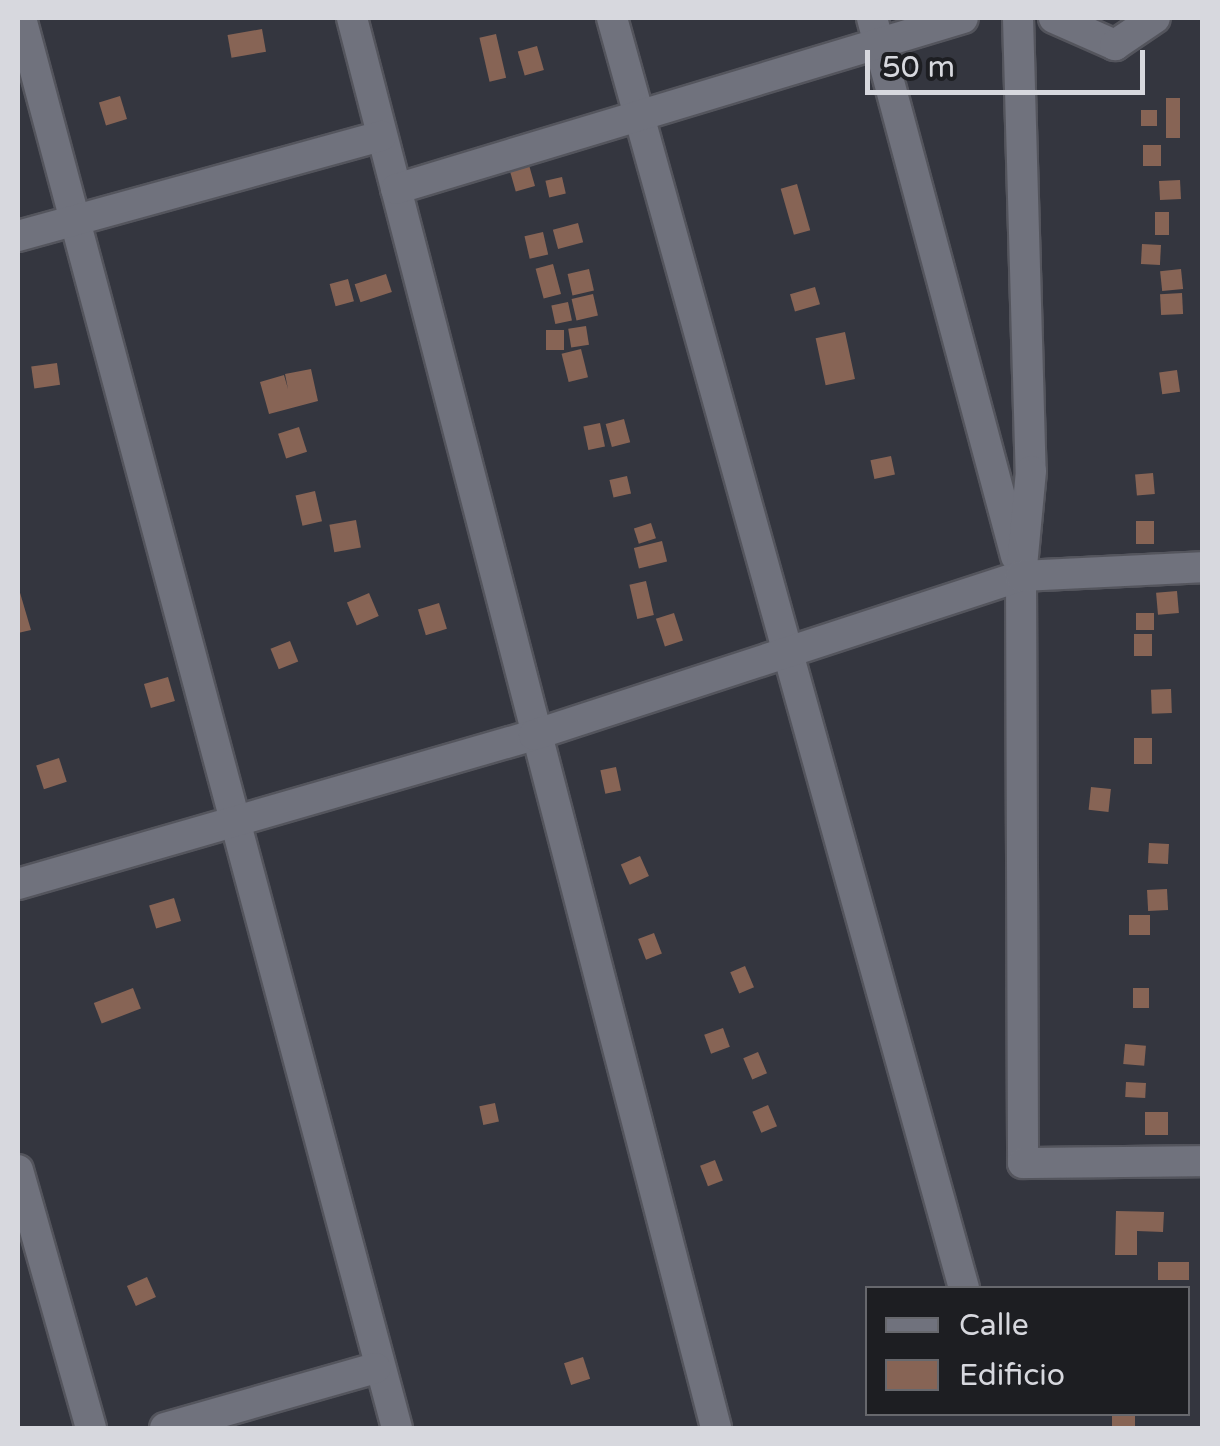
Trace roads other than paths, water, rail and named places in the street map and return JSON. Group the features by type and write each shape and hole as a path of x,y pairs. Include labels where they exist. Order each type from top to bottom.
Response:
{"street":[{"path":"21,18 376,1368 397,1428"},
{"path":"352,18 716,1428"},
{"path":"612,18 963,1286"},
{"path":"396,190 639,116 876,30 963,18"},
{"path":"1018,18 1031,471 1021,576 1023,1163 1202,1161"},
{"path":"1054,18 1115,44 1154,18"},
{"path":"876,30 1021,576"},
{"path":"18,236 382,136"},
{"path":"18,884 534,735 1021,576 1202,567"},
{"path":"18,1170 91,1428"},
{"path":"164,1428 376,1368"}]}
